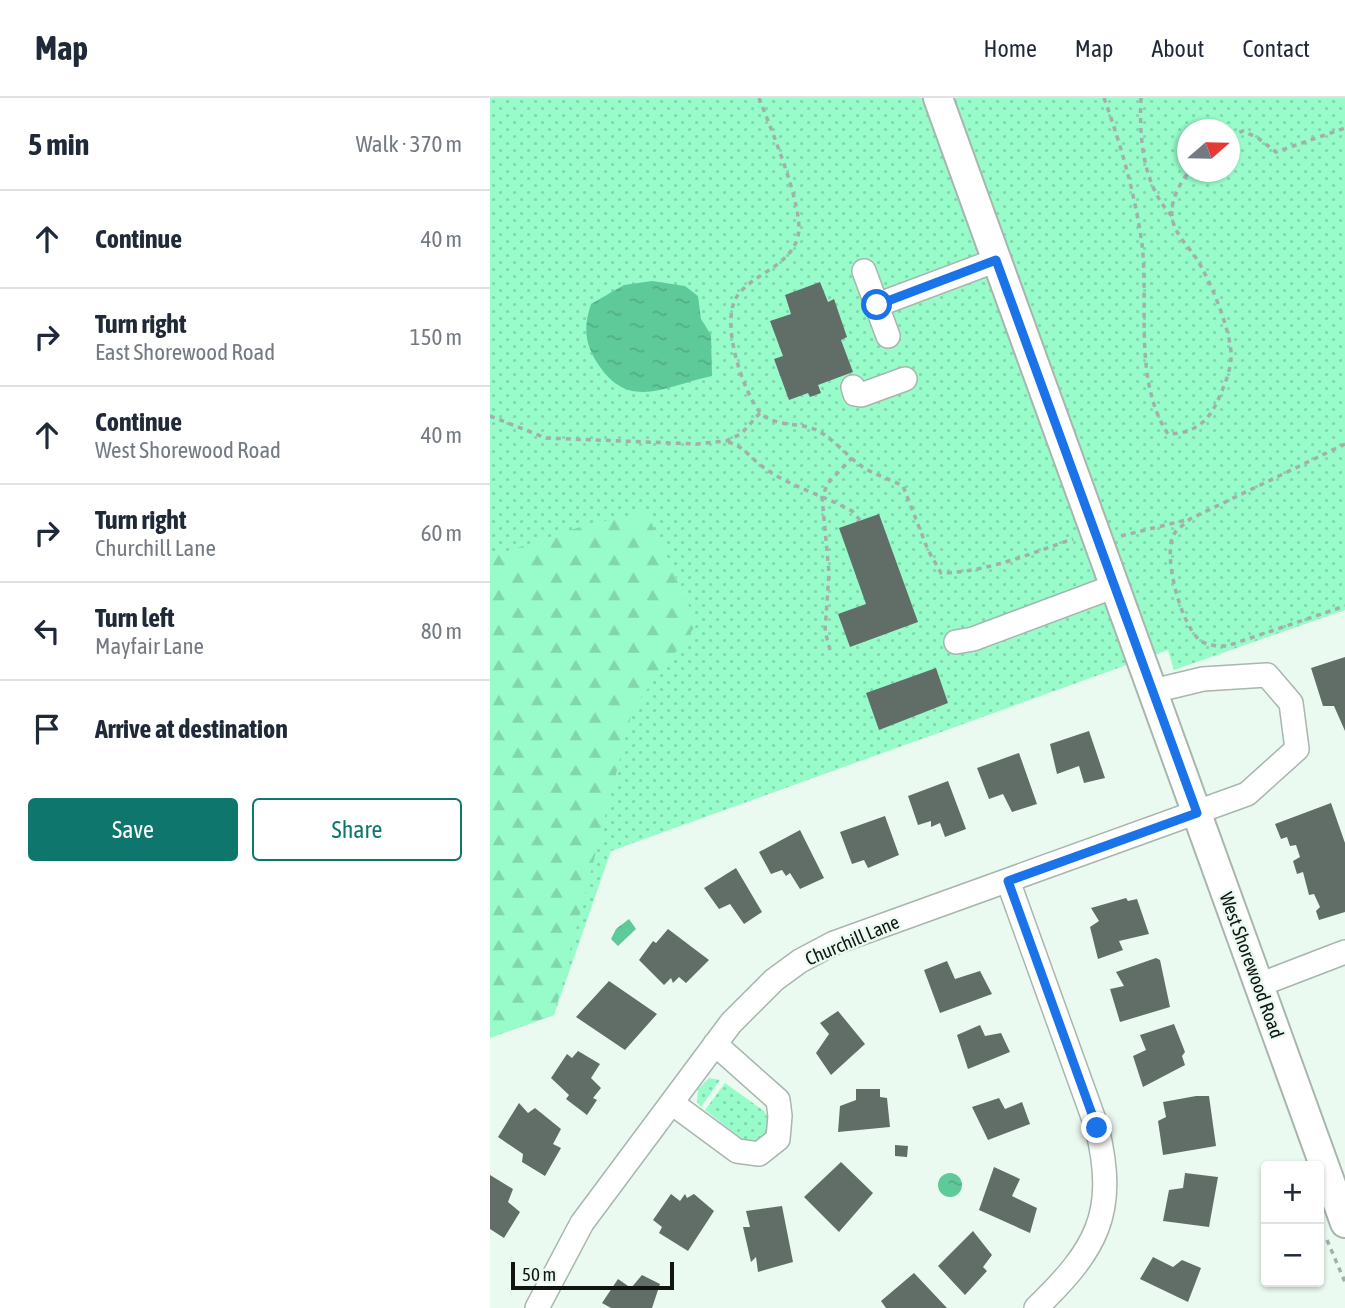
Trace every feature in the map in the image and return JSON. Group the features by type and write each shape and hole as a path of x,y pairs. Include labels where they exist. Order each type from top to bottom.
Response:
{"main road":[{"name":"West Shorewood Road","path":"938,98 1259,985 1334,1226"}],"street":[{"path":"877,305 996,260"},
{"path":"864,271 888,336"},
{"path":"853,387 855,394 861,396 905,379"},
{"path":"956,642 973,639 1115,586"},
{"name":"Churchill Lane","path":"537,1308 582,1223 715,1044 747,1006 800,961 834,943 1247,794 1297,749 1292,703 1267,675 1203,680 1155,698"},
{"path":"1008,881 1097,1128 1105,1161 1104,1195 1087,1254 1036,1308"},
{"path":"1259,985 1345,951"},
{"path":"672,1103 737,1151 759,1154 778,1139 778,1100 715,1044"}],"path":[{"path":"759,98 792,191 799,236 783,260 737,295 730,321 737,360 760,413 776,422 816,429 862,467 903,486 928,550 941,573 965,573 1030,555"},
{"path":"1104,98 1122,150 1142,243 1149,380 1155,408 1168,434 1192,430 1212,413 1231,359 1228,335 1199,261 1177,230 1172,216 1159,203 1146,166 1141,98"},
{"path":"1240,132 1258,138 1276,152 1345,128"},
{"path":"1172,216 1181,182"},
{"path":"726,441 751,426 760,413"},
{"path":"490,416 546,438 697,444 726,441 739,445 762,466 852,511 860,520"},
{"path":"1345,444 1191,519 1174,534 1169,561 1190,628 1201,641 1214,646 1227,646 1345,606"},
{"path":"830,650 825,631 830,573 822,497 828,483 852,458"},
{"path":"1334,1226 1345,1282"}],"green space":[{"path":"490,98 1345,98 1345,610 1174,670 1168,650 611,851 554,1015 490,1038"},
{"path":"646,511 697,624 633,708 554,1015 490,1037 490,557 577,528"},
{"path":"709,1078 720,1080 701,1107 697,1102 698,1089"},
{"path":"725,1083 764,1111 773,1127 762,1143 746,1142 705,1110"}],"water":[{"path":"652,281 685,286 698,296 701,319 711,335 712,376 648,392 634,391 621,387 608,377 596,361 586,333 591,304 624,285"},
{"path":"629,919 636,929 618,946 611,939 616,929"},
{"path":"950,1173 961,1180 962,1185 955,1196 950,1197 939,1190 938,1185 945,1174"}],"building":[{"path":"820,282 828,302 834,299 847,337 841,340 853,372 818,385 821,393 810,397 808,393 789,400 774,359 783,356 770,321 791,314 785,295"},
{"path":"879,514 918,622 850,647 838,614 866,604 839,528"},
{"path":"1345,657 1345,731 1334,706 1323,706 1311,668"},
{"path":"936,668 948,703 879,730 866,693"},
{"path":"1089,731 1105,778 1084,783 1079,766 1057,774 1050,744"},
{"path":"1019,753 1037,804 1012,812 1003,794 989,799 977,768"},
{"path":"948,781 966,829 945,837 940,823 931,827 931,821 918,825 908,796"},
{"path":"1331,803 1345,843 1345,912 1319,920 1316,911 1320,907 1314,894 1309,895 1303,872 1297,874 1293,861 1300,857 1296,845 1290,846 1287,837 1281,839 1275,824"},
{"path":"885,816 899,855 868,868 864,860 852,864 840,832"},
{"path":"800,830 824,878 800,889 790,873 786,876 782,870 771,874 759,852"},
{"path":"736,868 762,912 744,924 730,904 719,909 704,888"},
{"path":"1126,898 1128,901 1137,899 1149,934 1119,941 1123,950 1098,959 1090,927 1099,921 1091,908"},
{"path":"668,929 709,960 686,983 679,977 673,983 671,978 664,985 639,960 653,941 656,943"},
{"path":"1156,958 1160,960 1170,1007 1120,1022 1110,989 1124,986 1116,972"},
{"path":"947,961 955,979 980,971 992,994 940,1013 924,970"},
{"path":"609,981 657,1014 625,1050 576,1017"},
{"path":"838,1011 865,1044 831,1075 816,1053 829,1034 820,1023"},
{"path":"1174,1024 1185,1052 1182,1056 1185,1065 1143,1087 1133,1056 1146,1050 1140,1035"},
{"path":"980,1025 985,1036 1001,1033 1010,1052 968,1069 957,1035"},
{"path":"578,1051 600,1064 591,1078 601,1088 593,1098 597,1100 587,1115 566,1099 569,1095 551,1078 567,1054 572,1058"},
{"path":"856,1089 880,1089 880,1097 887,1098 890,1127 838,1132 840,1106 856,1100"},
{"path":"1209,1096 1216,1146 1163,1155 1158,1121 1166,1117 1163,1102"},
{"path":"999,1098 1005,1109 1022,1102 1030,1124 988,1140 972,1107"},
{"path":"519,1103 528,1113 535,1108 561,1129 553,1144 561,1148 545,1176 522,1162 523,1154 498,1137"},
{"path":"895,1145 908,1146 907,1157 895,1156"},
{"path":"841,1162 873,1193 839,1232 804,1197"},
{"path":"994,1167 1020,1179 1012,1196 1037,1208 1030,1233 979,1210"},
{"path":"1185,1173 1218,1177 1209,1227 1163,1221 1169,1190 1183,1188"},
{"path":"490,1175 513,1189 508,1202 520,1212 504,1238 490,1229"},
{"path":"671,1194 680,1201 685,1194 687,1198 694,1194 714,1211 688,1251 659,1233 662,1227 653,1220"},
{"path":"782,1206 793,1262 758,1272 756,1257 751,1262 743,1227 750,1227 746,1211"},
{"path":"973,1231 992,1255 983,1267 987,1271 965,1295 938,1266"},
{"path":"1153,1257 1173,1267 1182,1260 1201,1268 1188,1302 1140,1279"},
{"path":"914,1273 947,1308 886,1308 881,1301"},
{"path":"642,1275 660,1284 652,1308 611,1308 602,1303 618,1279 631,1288"}],"route":[{"path":"877,305 996,260 1197,813 1008,881 1097,1128"}]}
